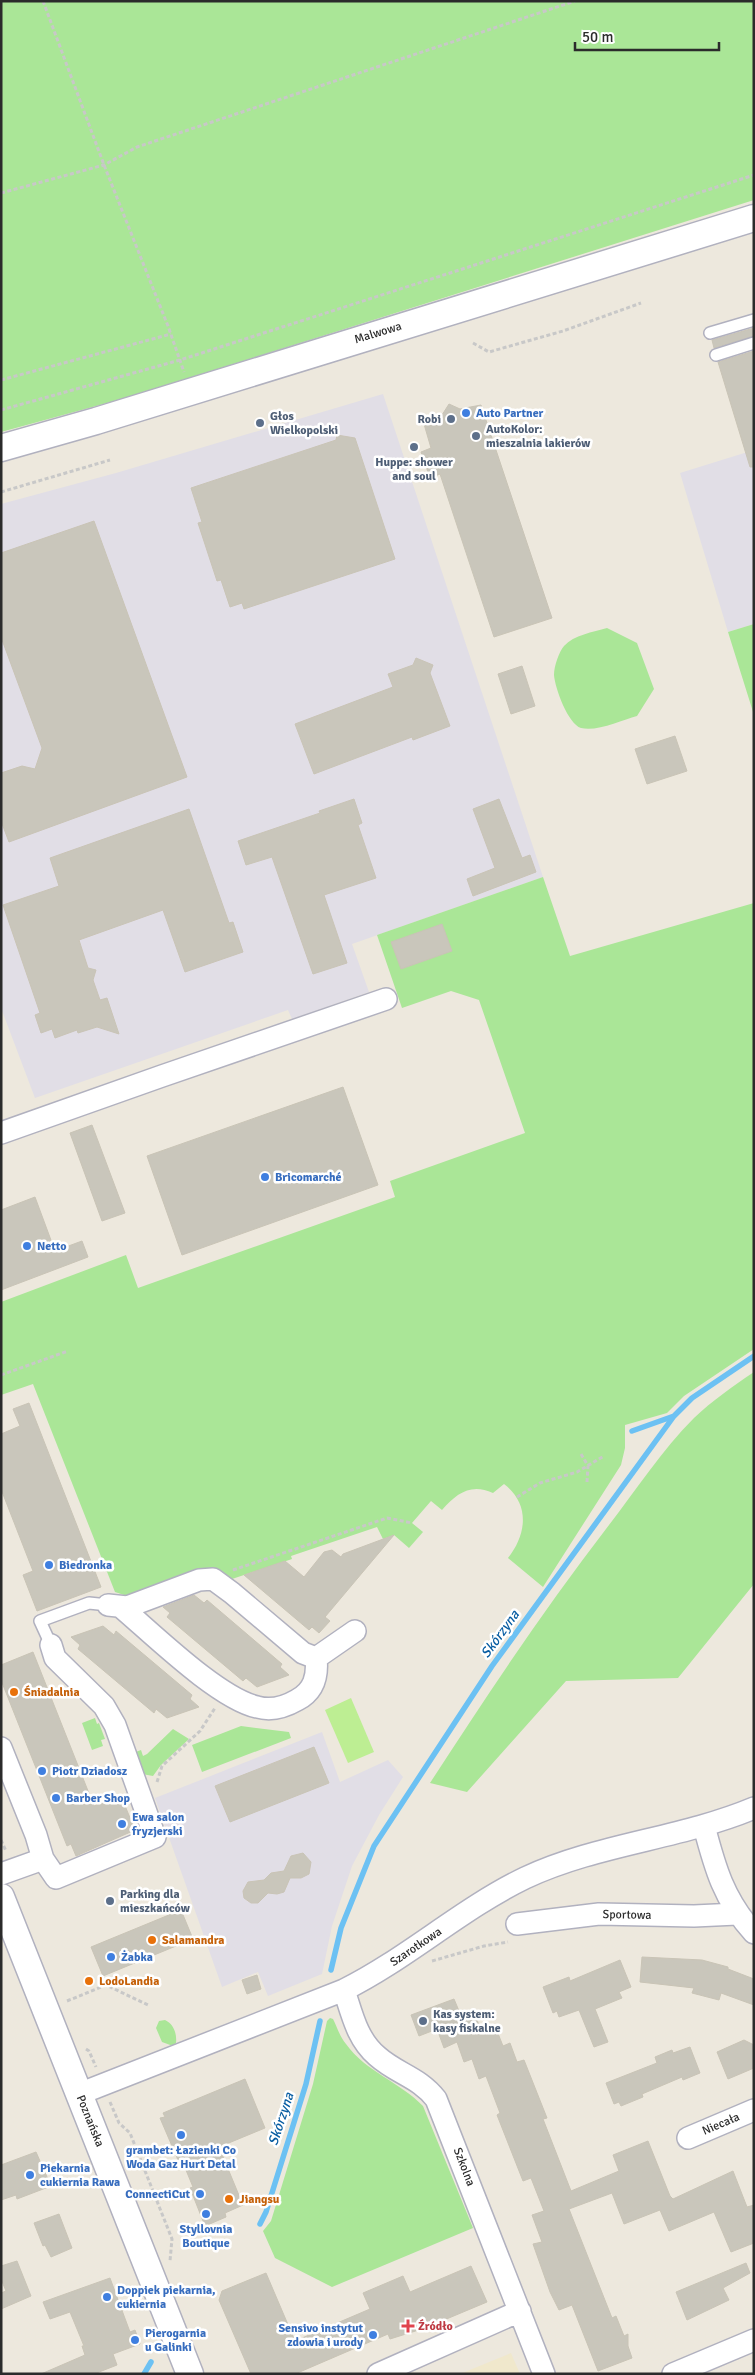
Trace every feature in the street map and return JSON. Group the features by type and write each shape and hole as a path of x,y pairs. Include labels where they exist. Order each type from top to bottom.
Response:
{"street":[{"name":"Malwowa","path":"1,448 190,392 754,218"},
{"path":"1,1133 153,1078 386,999"},
{"path":"115,1606 199,1580 212,1580 232,1593 303,1653 316,1658"},
{"path":"115,1606 209,1681 246,1704 259,1708 287,1706 300,1699 310,1690 316,1680 316,1658"},
{"path":"316,1658 355,1631"},
{"path":"1,1748 36,1835 43,1858 56,1878 155,1837 114,1725 104,1706 55,1658 51,1645"},
{"name":"Szarotkowa","path":"80,2094 344,1990 377,1972 480,1904 525,1878 581,1857 704,1826 754,1808"},
{"path":"704,1826 724,1892 737,1914 754,1933"},
{"path":"1,1874 43,1858"},
{"name":"Poznańska","path":"1,1897 190,2374"},
{"name":"Sportowa","path":"514,1933 600,1914 694,1916 737,1914"},
{"name":"Szkolna","path":"344,1990 358,2030 366,2044 377,2056 391,2066 418,2080 436,2099 544,2374"},
{"name":"Niecała","path":"688,2138 754,2110"},
{"path":"378,2374 520,2311"},
{"path":"672,2374 754,2340"}],"lane":[{"path":"710,334 754,320"},
{"path":"716,354 754,343"},
{"path":"51,1645 40,1621 89,1603 115,1606"}],"path":[{"path":"43,1 104,165 171,334 190,392"},
{"path":"1,193 104,165 137,147 576,1"},
{"path":"1,410 180,360 754,175"},
{"path":"473,343 489,352 563,331 641,303"},
{"path":"1,380 171,334"},
{"path":"1,492 110,460"},
{"path":"1,1375 68,1352"},
{"path":"581,1454 588,1466 587,1482"},
{"path":"516,1497 540,1483 576,1472 604,1456"},
{"path":"229,1572 387,1518 412,1523"},
{"path":"156,1787 162,1766 200,1731 226,1692"},
{"path":"428,1962 484,1946 514,1933"},
{"path":"65,2002 106,1984 148,2005"},
{"path":"109,2099 119,2123 130,2133 172,2239 170,2267"}],"shaded area":[{"path":"383,394 543,877 352,944 369,992 292,1019 288,1010 35,1098 1,1008 1,504 116,473"},
{"path":"754,450 754,624 728,632 680,473"},
{"path":"322,1732 340,1782 388,1760 403,1777 379,1815 352,1866 332,1926 322,1974 268,1996 258,1972 222,1987 155,1798"},
{"path":"511,2353 520,2374 460,2374"}],"green space":[{"path":"1,1 754,1 754,200 129,397 1,432"},
{"path":"754,624 754,715 728,632"},
{"path":"607,628 637,643 654,689 637,716 602,727 581,728 571,720 560,696 554,675 556,663 562,649 568,642 584,634"},
{"path":"543,877 570,956 754,903 754,1349 684,1396 667,1413 625,1425 625,1448 621,1465 543,1587 508,1558 519,1539 523,1520 522,1510 518,1501 504,1484 493,1493 478,1489 465,1491 442,1510 431,1501 412,1523 423,1532 409,1548 394,1535 383,1539 377,1527 291,1556 292,1559 229,1580 130,1597 115,1592 33,1384 1,1395 1,1302 126,1255 138,1288 395,1197 390,1181 525,1133 479,1000 451,991 402,1008 377,935"},
{"path":"754,1372 754,1584 678,1678 566,1681 467,1792 430,1783 539,1620 660,1457 694,1418"},
{"path":"351,1698 374,1752 348,1763 325,1710"},
{"path":"95,1718 105,1739 101,1740 103,1746 92,1750 82,1723"},
{"path":"241,1726 289,1732 291,1738 202,1772 192,1745"},
{"path":"173,1729 189,1739 161,1765 153,1776 142,1774 133,1753 141,1750 143,1756 147,1754"},
{"path":"330,2018 333,2019 342,2038 354,2054 423,2106 473,2228 332,2287 275,2258 263,2231 271,2221 313,2084 327,2021"},
{"path":"165,2020 171,2024 176,2036 176,2043 173,2046 162,2042 156,2028 159,2021"}],"building":[{"path":"754,328 754,336 714,348 712,340"},
{"path":"754,351 754,467 750,467 718,362"},
{"path":"449,404 460,409 481,405 552,618 494,637 440,474 430,478 421,452 431,448 424,424 432,422 434,417 442,415"},
{"path":"337,435 355,438 395,559 244,609 242,603 230,607 221,580 217,581 198,523 202,522 191,488 336,440"},
{"path":"94,521 187,777 9,842 1,821 1,773 22,766 35,769 42,748 1,637 1,553"},
{"path":"416,658 433,665 430,673 450,726 413,740 412,737 314,774 295,724 393,687 388,674 413,665"},
{"path":"522,666 535,706 511,714 498,674"},
{"path":"675,736 687,771 647,784 635,749"},
{"path":"354,799 362,823 358,825 376,878 324,895 347,963 313,974 272,857 246,865 238,841 320,813 319,811"},
{"path":"499,799 522,858 530,855 536,872 473,896 467,879 495,868 473,809"},
{"path":"189,809 229,923 233,922 243,952 185,972 163,910 79,940 88,968 96,970 93,980 100,1000 107,998 119,1034 97,1027 78,1033 77,1030 55,1038 52,1029 41,1033 35,1015 40,1013 3,905 59,886 50,858"},
{"path":"442,924 452,951 401,969 391,942"},
{"name":"Bricomarché","path":"343,1087 378,1185 182,1255 147,1156"},
{"path":"92,1125 125,1213 102,1221 70,1133"},
{"name":"Netto","path":"35,1197 55,1251 82,1241 88,1257 1,1290 1,1210"},
{"path":"29,1403 101,1587 37,1611 23,1575 33,1571 1,1489 1,1434 20,1426 13,1409"},
{"path":"394,1535 325,1617 330,1621 319,1633 312,1627 309,1630 244,1575 285,1561 304,1577 324,1552 332,1550 341,1557 343,1554"},
{"path":"194,1595 204,1603 207,1600 282,1664 280,1667 289,1675 257,1687 246,1678 243,1681 167,1617 170,1613 163,1607"},
{"path":"103,1626 114,1635 116,1631 192,1695 190,1699 199,1707 167,1718 156,1709 154,1713 78,1649 80,1645 71,1637"},
{"path":"33,1652 94,1806 121,1796 135,1830 76,1856 71,1844 67,1846 1,1680 1,1665"},
{"path":"314,1747 329,1783 230,1822 215,1786"},
{"path":"303,1853 311,1862 309,1874 301,1878 290,1878 284,1892 277,1894 268,1893 258,1903 251,1903 244,1898 243,1891 248,1882 264,1880 271,1873 284,1871 291,1856"},
{"path":"181,1910 193,1939 103,1976 91,1947"},
{"path":"642,1957 702,1960 728,1967 728,1969 754,1979 754,2005 721,1993 719,2000 692,1993 694,1988 640,1982"},
{"path":"620,1960 631,1987 619,1992 622,1998 595,2009 608,2042 594,2047 579,2010 559,2017 557,2011 553,2013 543,1987 569,1977 570,1981"},
{"path":"257,1975 261,1989 247,1994 242,1980"},
{"path":"454,1999 462,2018 474,2013 482,2032 495,2026 503,2046 510,2043 517,2062 524,2060 547,2118 543,2119 571,2191 619,2171 613,2155 648,2141 670,2196 673,2199 733,2171 747,2207 754,2205 754,2243 731,2252 714,2212 669,2231 660,2210 624,2224 612,2193 569,2209 612,2318 616,2316 624,2336 628,2334 628,2346 632,2358 598,2371 572,2305 559,2310 550,2292 533,2244 542,2242 532,2215 544,2211 531,2178 523,2181 497,2115 500,2113 486,2076 479,2079 472,2059 464,2062 457,2042 444,2048 437,2029 419,2036 411,2015"},
{"path":"744,2040 754,2045 754,2068 728,2079 717,2052"},
{"path":"690,2047 700,2073 683,2080 682,2077 642,2094 643,2097 621,2106 619,2102 614,2104 606,2083 657,2063 655,2057 672,2050 673,2053"},
{"path":"245,2079 265,2128 219,2147 243,2205 225,2213 226,2217 205,2226 190,2188 193,2187 181,2158 178,2160 160,2118 165,2117 163,2113"},
{"name":"Piekarnia cukiernia Rawa","path":"36,2152 51,2186 17,2199 16,2195 1,2200 1,2165"},
{"path":"59,2214 72,2248 51,2257 45,2245 43,2246 34,2223"},
{"path":"17,2261 31,2296 1,2309 1,2293 6,2291 1,2279 1,2266"},
{"path":"746,2263 750,2273 723,2288 729,2300 687,2320 676,2292"},
{"path":"471,2266 487,2302 425,2328 390,2339 388,2334 295,2374 251,2374 219,2300 222,2291 266,2273 295,2341 370,2309 363,2293 403,2276 410,2292"},
{"path":"110,2278 130,2332 135,2330 140,2344 113,2354 117,2365 94,2374 41,2374 85,2355 82,2346 84,2346 70,2312 50,2319 43,2302"}],"waterway":[{"name":"Skórzyna","path":"331,1970 341,1928 374,1846 492,1666 674,1416 692,1398 754,1356"},
{"path":"632,1431 674,1416"},
{"name":"Skórzyna","path":"260,2224 266,2212 306,2084 320,2021"},
{"name":"Skórzyna","path":"144,2374 151,2362"}],"place":[{"name":"Auto Partner","path":"466,413"},
{"name":"Robi","path":"451,419"},
{"name":"Głos Wielkopolski","path":"260,423"},
{"name":"AutoKolor: mieszalnia lakierów","path":"476,436"},
{"name":"Huppe: shower and soul","path":"414,447"},
{"name":"Bricomarché","path":"265,1177"},
{"name":"Netto","path":"27,1246"},
{"name":"Biedronka","path":"49,1565"},
{"name":"Śniadalnia","path":"14,1692"},
{"name":"Piotr Dziadosz","path":"42,1771"},
{"name":"Barber Shop","path":"56,1798"},
{"name":"Ewa salon fryzjerski","path":"122,1824"},
{"name":"Parking dla mieszkańców","path":"110,1901"},
{"name":"Salamandra","path":"152,1940"},
{"name":"Żabka","path":"111,1957"},
{"name":"LodoLandia","path":"89,1981"},
{"name":"Kas system: kasy fiskalne","path":"423,2021"},
{"name":"grambet: Łazienki Co Woda Gaz Hurt Detal","path":"181,2135"},
{"name":"Piekarnia cukiernia Rawa","path":"30,2175"},
{"name":"ConnectiCut","path":"200,2194"},
{"name":"Jiangsu","path":"229,2199"},
{"name":"Styllovnia Boutique","path":"206,2214"},
{"name":"Doppiek piekarnia, cukiernia","path":"107,2297"},
{"name":"Źródło","path":"408,2326"},
{"name":"Sensivo instytut zdowia i urody","path":"373,2335"},
{"name":"Pierogarnia u Galinki","path":"135,2340"}]}
